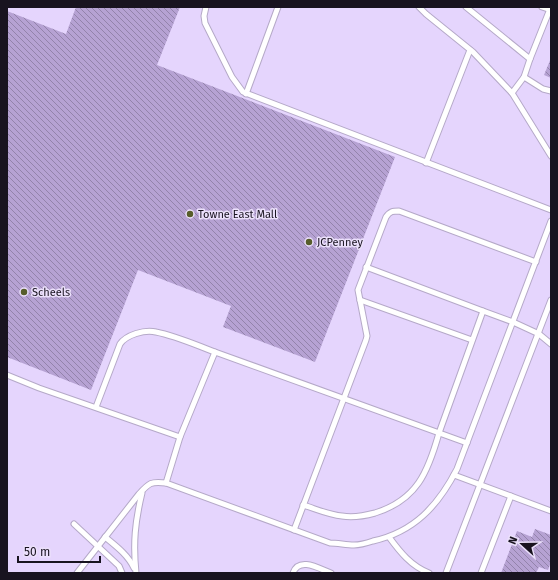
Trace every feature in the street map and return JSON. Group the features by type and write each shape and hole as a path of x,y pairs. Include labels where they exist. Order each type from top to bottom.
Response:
{"lane":[{"path":"206,7 204,16 205,23 232,78 246,94 551,210"},
{"path":"246,94 278,7"},
{"path":"419,7 470,50 512,93 551,156"},
{"path":"466,7 530,59"},
{"path":"512,93 524,77 550,10 542,7"},
{"path":"426,163 470,50"},
{"path":"524,77 543,89 551,92"},
{"path":"294,530 366,340 367,336 358,290 388,213 392,211 400,211 536,262"},
{"path":"77,573 147,485 154,482 166,483 330,543 356,545 389,537 404,530 425,514 445,492 454,475 551,222"},
{"path":"366,267 513,322 539,334 551,344"},
{"path":"360,300 472,340"},
{"path":"446,573 551,300"},
{"path":"303,505 340,516 347,517 368,515 396,504 415,489 425,472 433,453 483,312"},
{"path":"96,407 120,344 123,340 140,332 156,331 467,443"},
{"path":"166,483 180,437 215,352"},
{"path":"7,374 39,388 180,437"},
{"path":"454,475 551,511"},
{"path":"136,573 134,551 135,530 142,491"},
{"path":"481,573 511,496"},
{"path":"74,524 119,566 122,573"},
{"path":"105,537 132,563 136,573"},
{"path":"389,537 400,553 420,569 429,573"},
{"path":"293,573 294,569 304,564 331,573"}],"shaded area":[{"path":"7,7 551,7 551,573 7,573"}],"building":[{"name":"Towne East Mall","path":"76,7 180,7 157,65 395,157 315,362 223,327 231,306 138,270 91,390 7,357 7,11 66,34"},
{"path":"551,58 551,78 544,75"},
{"path":"535,529 551,535 551,562 548,570 539,567 536,573 501,573 517,531 532,537"}],"place":[{"name":"Towne East Mall","path":"190,214"},
{"name":"JCPenney","path":"309,242"},
{"name":"Scheels","path":"24,292"}]}
